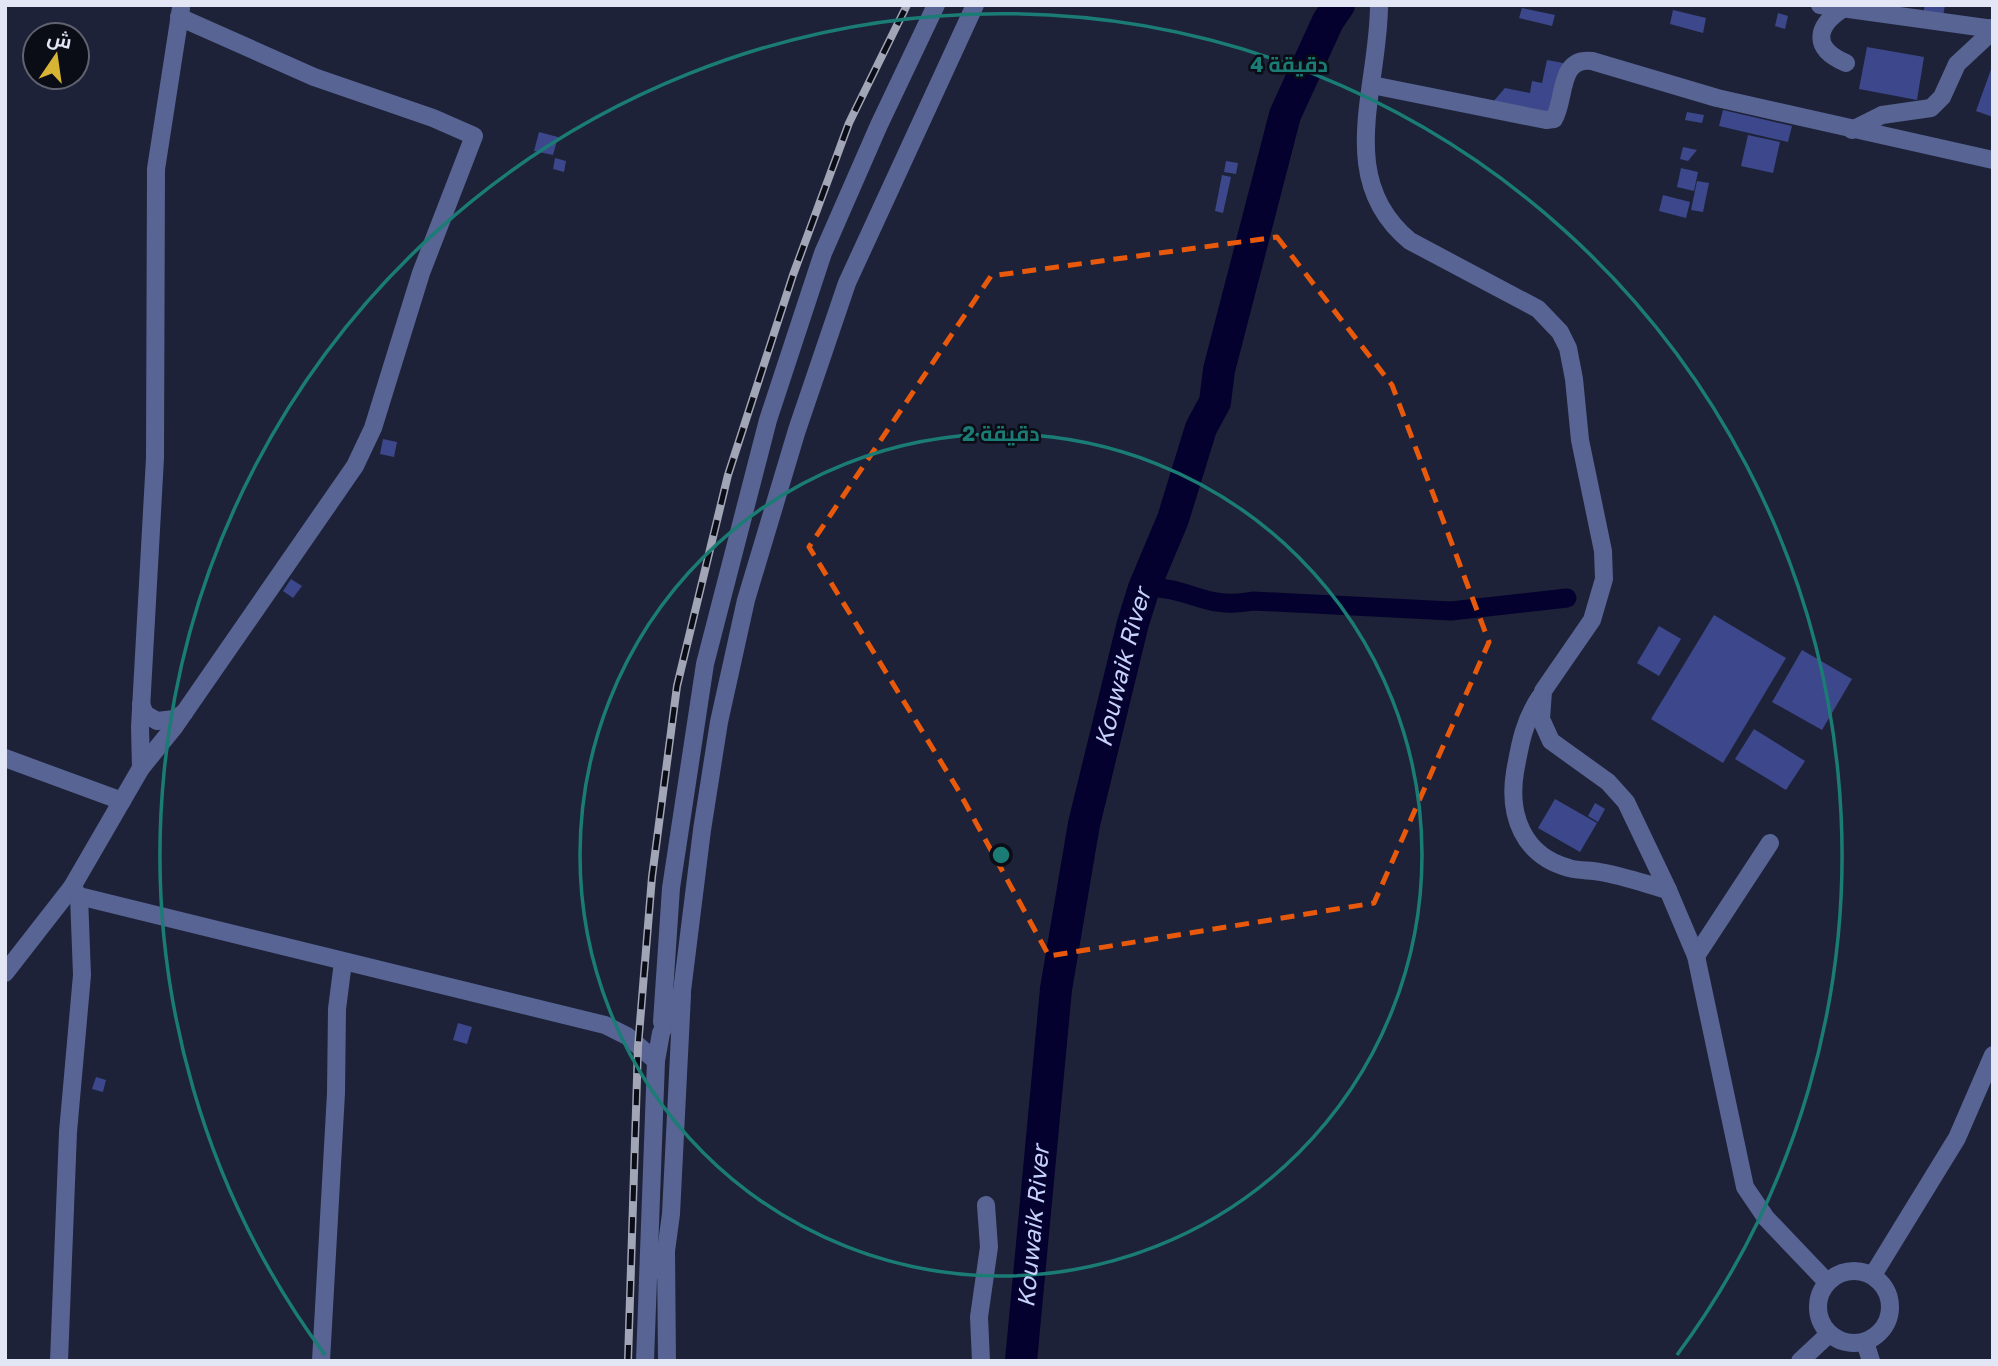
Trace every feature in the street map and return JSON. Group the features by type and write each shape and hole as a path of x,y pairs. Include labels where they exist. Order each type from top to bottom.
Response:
{"street":[{"path":"645,1361 656,1061 661,1033 671,888 705,664 768,420 823,253 879,125 936,5"},
{"path":"667,1361 666,1251 682,991 713,762 746,600 797,430 847,283 975,5"},
{"path":"1379,5 1365,146 1367,173 1378,206 1393,227 1410,241 1538,309 1560,332 1568,348 1574,379 1580,440 1603,551 1604,579 1592,620 1526,718 1511,802 1520,830 1543,858 1569,868 1600,872 1668,890"},
{"path":"1820,5 1991,28 1986,37 1957,64 1942,97 1931,107 1882,115 1852,130"},
{"path":"1844,7 1830,17 1821,32 1822,48 1830,56 1846,63"},
{"path":"5,973 75,892 141,768 184,713 355,466 373,428 421,273 474,136 433,118 314,77 180,11 156,169 155,458 141,704 141,768"},
{"path":"1372,86 1546,120 1554,119 1559,111 1566,74 1573,63 1581,60 1717,98 1993,160"},
{"path":"1543,691 1540,706 1544,731 1562,750 1608,782 1626,802 1696,956 1745,1187 1766,1218 1827,1282"},
{"path":"141,704 145,714 157,721 174,719 184,713"},
{"path":"5,758 122,802"},
{"path":"1696,956 1770,843"},
{"path":"75,892 343,962 605,1025 627,1036 656,1061"},
{"path":"59,1361 68,1132 82,975 75,892"},
{"path":"321,1361 336,1093 337,1009 343,962"},
{"path":"661,1033 682,991"},
{"path":"1873,1275 1957,1138 1993,1055"},
{"path":"981,1361 979,1317 989,1247 986,1205"},
{"path":"649,1275 666,1251"},
{"path":"1849,1270 1873,1275 1888,1293 1891,1306 1884,1328 1865,1342 1840,1341 1822,1325 1818,1303 1827,1282 1849,1270"},
{"path":"1800,1361 1829,1334"},
{"path":"1865,1342 1871,1361"}],"highlighted area":[{"path":"1277,237 1392,385 1489,642 1374,903 1049,956 957,788 809,547 991,276"}],"building":[{"path":"1925,5 1945,5 1943,17 1923,13"},
{"path":"1522,8 1555,15 1552,26 1519,18"},
{"path":"1673,10 1706,18 1703,33 1670,24"},
{"path":"1778,13 1788,16 1785,29 1775,26"},
{"path":"1867,47 1924,57 1917,100 1859,89"},
{"path":"1547,60 1563,63 1552,115 1492,103 1505,88 1530,93 1532,81 1542,83"},
{"path":"1993,64 1993,117 1976,111"},
{"path":"1723,110 1792,126 1788,142 1719,126"},
{"path":"1687,112 1704,115 1702,123 1685,120"},
{"path":"539,132 558,137 553,155 534,151"},
{"path":"1748,135 1780,142 1773,173 1741,166"},
{"path":"1683,147 1697,150 1688,161 1680,159"},
{"path":"555,158 566,161 564,172 553,169"},
{"path":"1226,161 1238,163 1236,174 1224,172"},
{"path":"1681,168 1698,172 1694,191 1677,187"},
{"path":"1222,175 1231,177 1223,213 1215,211"},
{"path":"1697,181 1709,183 1703,212 1691,210"},
{"path":"1663,195 1690,202 1686,218 1659,211"},
{"path":"383,439 397,442 394,457 380,454"},
{"path":"291,579 302,586 293,598 283,591"},
{"path":"1714,615 1786,658 1723,763 1651,719"},
{"path":"1659,626 1681,639 1659,676 1637,663"},
{"path":"1802,650 1852,679 1822,730 1772,702"},
{"path":"1754,729 1805,761 1786,790 1735,759"},
{"path":"1555,799 1597,823 1580,852 1538,828"},
{"path":"1595,803 1605,809 1598,822 1588,816"},
{"path":"458,1023 472,1027 467,1044 453,1040"},
{"path":"96,1077 106,1080 103,1092 92,1089"}],"waterway":[{"name":"Kouwaik River","path":"1021,1361 1056,989 1084,824 1133,623 1144,588 1173,519 1201,428 1215,402 1219,370 1285,115 1328,21 1339,5"},
{"path":"1144,588 1173,590 1222,603 1253,601 1451,611 1567,598"}],"railway":[{"path":"628,1361 638,1047 652,877 677,686 728,475 793,275 849,123 907,5"}]}
